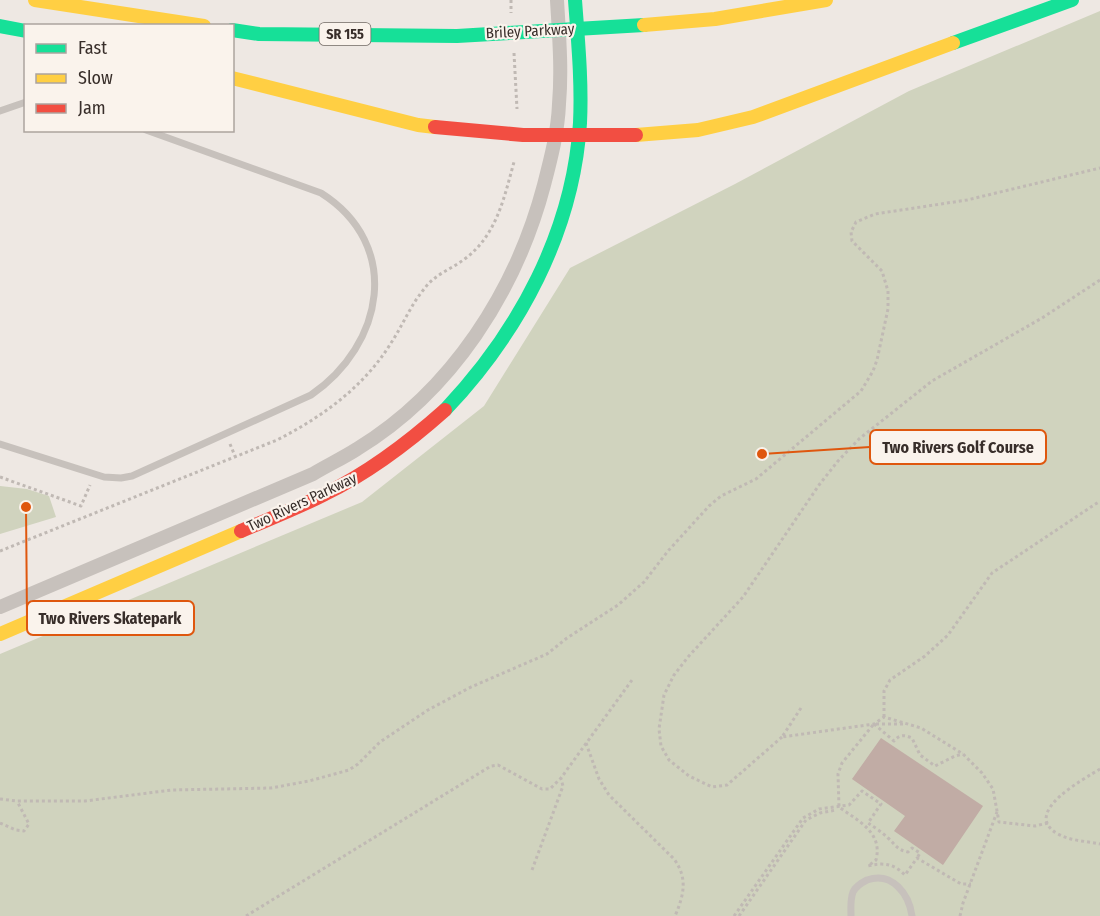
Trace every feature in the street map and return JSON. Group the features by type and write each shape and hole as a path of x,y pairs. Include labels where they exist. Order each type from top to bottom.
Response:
{"main road":[{"path":"35,0 191,24"},
{"name":"Two Rivers Parkway","path":"0,634 324,495 372,469 416,436 456,399 491,357 520,311 565,211 576,162 579,134 579,49 575,0"},
{"name":"Briley Parkway","path":"234,30 259,34 457,36 715,19 826,0"},
{"path":"234,79 418,125 524,135 648,135 698,130 753,117 1072,0"},
{"path":"0,26 24,31"}],"street":[{"name":"Two Rivers Parkway","path":"0,607 314,474 358,448 400,417 438,382 465,350 499,299 522,252 536,213 552,152 559,107 561,60 557,0"}],"lane":[{"path":"0,111 24,103"},
{"path":"0,444 94,474 115,479 132,476 311,395 335,376 350,360 369,324 373,309 374,279 366,245 348,215 321,193 152,132"},
{"path":"851,916 852,898 856,888 867,881 880,878 892,882 903,892 912,916"}],"path":[{"path":"0,799 85,801 172,790 271,788 309,782 349,770 380,742 428,710 471,687 547,654 618,605 644,582 668,551 721,496 756,479 861,391 873,371 888,300 887,283 882,271 852,242 851,232 856,222 875,214 967,200 1100,168"},
{"path":"801,708 782,737 727,785 712,787 688,776 669,760 661,746 658,729 664,695 674,675 743,597 819,485 838,461 859,439 932,381 1042,318 1100,280"},
{"path":"228,438 235,456"},
{"path":"0,477 81,506 94,474"},
{"path":"884,717 884,691 890,680 926,656 948,635 992,573 1100,501"},
{"path":"246,916 491,766 498,765 546,791 553,788 632,680"},
{"path":"838,808 838,774 842,763 874,724 884,717"},
{"path":"884,717 921,728 963,754 982,773 993,789 999,822"},
{"path":"782,737 874,724 906,724"},
{"path":"874,724 894,741 897,737 904,735 912,738 920,755 934,766 963,754"},
{"path":"586,743 599,778 609,795 674,859 681,869 684,890 675,916"},
{"path":"1100,769 1051,804 1048,814 1048,823 1059,835 1100,844"},
{"path":"532,870 563,786 561,778"},
{"path":"734,916 803,818 813,811 838,808 861,821 877,844 876,860 868,866 886,864 894,866 905,875 920,853 912,848 908,852 901,851 893,845 890,839 868,823 881,804 862,791 849,805 838,808 820,813 806,820 739,916"},
{"path":"0,823 24,831 29,824 17,801"},
{"path":"960,916 997,811"},
{"path":"992,826 999,822 1035,826 1048,823"},
{"path":"917,858 961,884 971,884"}],"green space":[{"path":"1100,11 1100,916 0,916 0,654 362,502 484,406 570,268 735,184 909,91"},
{"path":"0,486 27,489 49,496 56,517 0,534"}],"building":[{"path":"881,738 983,806 943,865 894,831 905,816 852,779"}],"traffic: fast":[{"path":"445,410 472,380 518,314 538,278 554,241 575,163 580,123 580,77 575,0"},
{"path":"953,43 1072,0"},
{"path":"234,30 259,34 457,36 644,25"},
{"path":"0,26 24,31"}],"traffic: slow":[{"path":"35,0 191,24"},
{"path":"644,25 715,19 826,0"},
{"path":"636,135 698,130 753,117 953,43"},
{"path":"234,79 418,125 435,127"},
{"path":"0,634 241,531"}],"traffic: jam":[{"path":"435,127 523,135 636,135"},
{"path":"241,531 304,504 358,476 403,445 445,410"}],"place":[{"name":"Two Rivers Golf Course","path":"762,454"},
{"name":"Two Rivers Skatepark","path":"26,507"}]}
